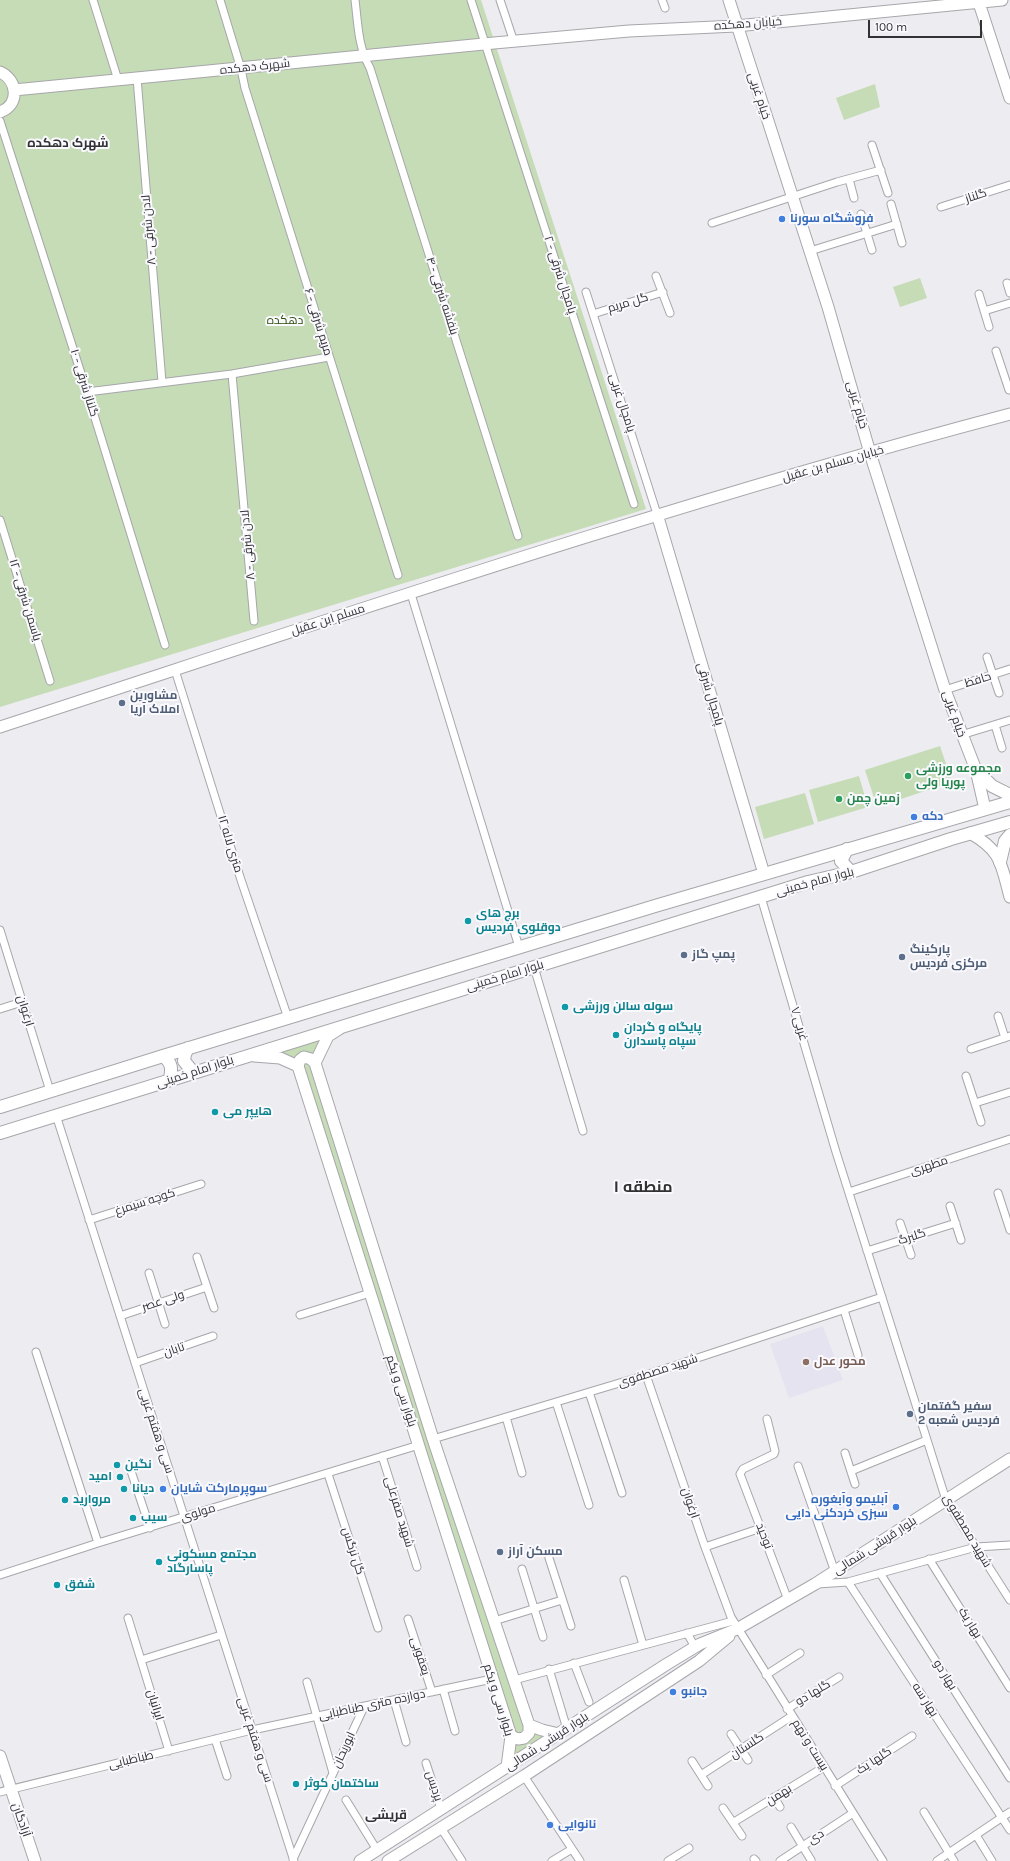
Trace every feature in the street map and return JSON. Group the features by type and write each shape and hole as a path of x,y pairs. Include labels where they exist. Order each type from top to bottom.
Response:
{"main road":[{"path":"976,770 992,786 1010,795"},
{"name":"بلوار امام خمینی","path":"0,1107 519,947 1010,802"},
{"name":"بلوار امام خمینی","path":"0,1133 761,896 808,882 852,872 970,833 1010,822"},
{"path":"1000,862 1005,841 1010,835"},
{"path":"847,849 841,861 852,872"},
{"path":"188,1048 184,1061 193,1072"},
{"path":"162,1056 169,1061 172,1066 170,1079"}],"street":[{"path":"93,0 118,80"},
{"name":"مریم شرقی - ۶","path":"220,0 241,69 245,88 328,357 398,575"},
{"name":"بنفشه شرقی - ۴","path":"355,0 363,56 370,68 518,536"},
{"name":"پامچال شرقی - ۲","path":"471,0 490,44 634,504"},
{"path":"500,0 514,42"},
{"path":"662,0 665,8"},
{"name":"خیام غربی","path":"728,0 810,251 870,453 945,690 961,735 976,770 985,809"},
{"name":"خیابان دهکده","path":"490,44 629,31 736,26 978,1 1002,0"},
{"path":"978,1 1010,98"},
{"name":"شهرک دهکده","path":"14,90 490,44"},
{"path":"0,72 11,80 14,90 14,100 10,106 0,112"},
{"name":"لادن شرقی - ۸","path":"137,78 162,382"},
{"name":"گلناز شرقی - ۱۰","path":"0,121 166,645"},
{"path":"872,145 888,193"},
{"path":"712,223 881,170"},
{"path":"849,179 854,198"},
{"name":"گلناز","path":"941,207 1010,185"},
{"path":"891,204 902,243"},
{"path":"861,214 872,250"},
{"path":"810,251 897,224"},
{"path":"656,276 670,313"},
{"path":"1007,283 1010,293"},
{"name":"پامچال غربی","path":"586,292 657,514"},
{"name":"گل مریم","path":"593,314 663,292"},
{"path":"979,294 990,327"},
{"path":"984,311 1010,303"},
{"path":"996,351 1007,371 1009,390"},
{"path":"87,392 232,374 328,357"},
{"name":"لادن شرقی - ۸","path":"232,374 254,620"},
{"name":"خیابان مسلم بن عقیل","path":"657,514 1010,414"},
{"name":"مسلم ابن عقیل","path":"0,727 657,514"},
{"name":"پامچال شرقی","path":"657,514 764,874"},
{"name":"یاسمن شرقی - ۱۲","path":"0,520 50,680"},
{"path":"411,594 519,947"},
{"path":"987,656 999,693"},
{"name":"۱۲ متری لاله","path":"175,670 241,880 288,1018"},
{"name":"حافظ","path":"945,690 1010,670"},
{"path":"961,735 1010,720"},
{"path":"995,725 1002,748"},
{"path":"970,833 985,841 994,850 1000,862 1010,897"},
{"name":"۷ غربی","path":"761,896 836,1152"},
{"name":"ارغوان","path":"0,930 50,1091"},
{"path":"534,967 583,1131"},
{"path":"0,1009 22,1002"},
{"path":"970,1049 1008,1037 998,1016"},
{"path":"247,1055 280,1058 298,1066 300,1060 304,1057 315,1063 328,1036 343,1026"},
{"name":"بلوار سی و یکم","path":"315,1063 433,1439 528,1725 542,1730 563,1731"},
{"name":"بلوار سی و یکم","path":"298,1066 511,1736 507,1767"},
{"path":"966,1076 981,1122"},
{"path":"975,1103 1010,1092"},
{"name":"سی و هفتم غربی","path":"56,1115 293,1860"},
{"name":"مطهری","path":"849,1192 1010,1139"},
{"name":"شهید مصطفوی","path":"836,1152 946,1500 1010,1600"},
{"name":"کوچه سیمرغ","path":"89,1220 201,1184"},
{"path":"998,1193 1010,1230"},
{"path":"950,1206 961,1240"},
{"path":"900,1223 911,1255"},
{"name":"گلبرگ","path":"868,1251 956,1223"},
{"path":"197,1257 214,1308"},
{"path":"149,1273 165,1324"},
{"name":"ولی عصر","path":"120,1316 207,1287"},
{"path":"300,1315 370,1293"},
{"name":"شهید مصطفوی","path":"433,1439 646,1375 882,1297"},
{"path":"844,1310 858,1355"},
{"name":"تابان","path":"135,1363 213,1336"},
{"path":"36,1352 98,1543"},
{"name":"ارغوان","path":"646,1375 705,1547 735,1625"},
{"path":"589,1392 622,1493"},
{"path":"556,1402 589,1505"},
{"path":"506,1417 522,1473"},
{"name":"توحید","path":"767,1419 775,1451 774,1454 740,1471 788,1600"},
{"path":"851,1471 927,1440"},
{"name":"مولوی","path":"0,1575 98,1543 419,1445"},
{"path":"846,1453 855,1484"},
{"name":"شهید صفرعلی","path":"382,1456 417,1567"},
{"name":"بلوار قریشی شمالی","path":"360,1861 695,1647 735,1625 788,1600 815,1584 1010,1459"},
{"path":"798,1466 835,1572"},
{"path":"130,1468 150,1528"},
{"name":"گل نرگس","path":"328,1474 378,1628"},
{"path":"705,1547 761,1528"},
{"path":"815,1584 848,1582 976,1547 1010,1545"},
{"path":"549,1558 571,1626"},
{"name":"بهار یک","path":"929,1559 1010,1688"},
{"path":"522,1568 543,1637"},
{"name":"بهار دو","path":"880,1573 1010,1778"},
{"path":"624,1580 643,1645"},
{"name":"بهار سه","path":"848,1582 1010,1830"},
{"path":"494,1621 562,1600"},
{"name":"ایرانیان","path":"128,1618 169,1751"},
{"name":"یعقوبی","path":"408,1619 432,1692"},
{"path":"514,1680 549,1669 687,1633 735,1625"},
{"name":"بلوار قریشی شمالی","path":"391,1860 524,1776 703,1658 735,1625"},
{"name":"بیست و نهم","path":"735,1625 882,1861"},
{"path":"687,1633 695,1647 702,1650 703,1658"},
{"path":"141,1660 221,1634"},
{"path":"766,1675 800,1654"},
{"path":"574,1663 589,1702"},
{"path":"549,1669 563,1731"},
{"name":"گلها دو","path":"787,1709 839,1677"},
{"name":"دوازده متری طباطبایی","path":"252,1730 492,1679"},
{"path":"307,1682 333,1773"},
{"path":"444,1690 455,1731"},
{"path":"394,1700 406,1742"},
{"name":"ابوریحان","path":"293,1860 364,1707"},
{"name":"گلستان","path":"701,1775 792,1716"},
{"path":"511,1736 518,1739 524,1738 529,1733 528,1725"},
{"name":"طباطبایی","path":"5,1791 252,1730"},
{"path":"731,1734 748,1760"},
{"name":"گلها یک","path":"835,1786 912,1736"},
{"path":"215,1738 227,1776"},
{"name":"آزادگان","path":"0,1756 5,1791 35,1861"},
{"path":"692,1761 708,1786"},
{"name":"پردیس","path":"426,1763 441,1809"},
{"name":"بهمن","path":"734,1822 824,1767"},
{"path":"524,1776 580,1861"},
{"path":"774,1798 780,1807"},
{"path":"346,1800 377,1850"},
{"path":"723,1808 734,1822 742,1836"},
{"path":"924,1812 954,1861"},
{"path":"937,1861 1010,1812"},
{"name":"دی","path":"780,1861 853,1813"},
{"path":"791,1827 811,1860"},
{"path":"441,1828 462,1861"},
{"path":"976,1835 992,1861"},
{"path":"668,1861 689,1848"},
{"path":"552,1861 572,1849"}],"shaded area":[{"name":"محور عدل","path":"823,1326 843,1380 789,1398 770,1344"}],"green space":[{"name":"دهکده","path":"0,0 481,0 646,509 0,707"},
{"path":"875,84 880,107 844,120 836,98"},
{"path":"920,278 927,298 900,307 893,287"},
{"name":"مجموعه ورزشی پوریا ولی","path":"940,746 952,782 877,807 865,770"},
{"name":"زمین چمن","path":"859,776 868,807 818,822 809,790"},
{"path":"805,793 814,824 764,839 755,807"},
{"path":"327,1033 315,1058 296,1062 264,1052"},
{"path":"310,1061 525,1730 522,1734 517,1734 513,1731 301,1063"},
{"path":"531,1728 553,1735 510,1762 513,1740"}],"place":[{"name":"فروشگاه سورنا","path":"782,219"},
{"name":"مشاورین املاک آریا","path":"122,703"},
{"name":"مجموعه ورزشی پوریا ولی","path":"908,776"},
{"name":"زمین چمن","path":"839,799"},
{"name":"دکه","path":"914,817"},
{"name":"برج های دوقلوی فردیس","path":"468,921"},
{"name":"پمپ گاز","path":"684,955"},
{"name":"پارکینگ مرکزی فردیس","path":"902,957"},
{"name":"سوله سالن ورزشی","path":"565,1007"},
{"name":"پایگاه و گردان سپاه پاسدارن","path":"616,1035"},
{"name":"هایپر می","path":"215,1112"},
{"name":"محور عدل","path":"806,1362"},
{"name":"سفیر گفتمان فردیس شعبه 2","path":"910,1414"},
{"name":"نگین","path":"117,1465"},
{"name":"امید","path":"120,1477"},
{"name":"دیانا","path":"124,1489"},
{"name":"سوپرمارکت شایان","path":"163,1489"},
{"name":"مروارید","path":"65,1500"},
{"name":"آبلیمو وآبغوره سبزی خردکنی دایی","path":"896,1507"},
{"name":"سیب","path":"133,1518"},
{"name":"مسکن آراز","path":"500,1552"},
{"name":"مجتمع مسکونی پاسارگاد","path":"159,1562"},
{"name":"شفق","path":"57,1585"},
{"name":"جانبو","path":"673,1692"},
{"name":"ساختمان کوثر","path":"296,1784"},
{"name":"نانوایی","path":"550,1825"}],"district":[{"name":"شهرک دهکده","path":"68,143"},
{"name":"منطقه ۱","path":"643,1187"},
{"name":"قریشی","path":"386,1815"}]}
